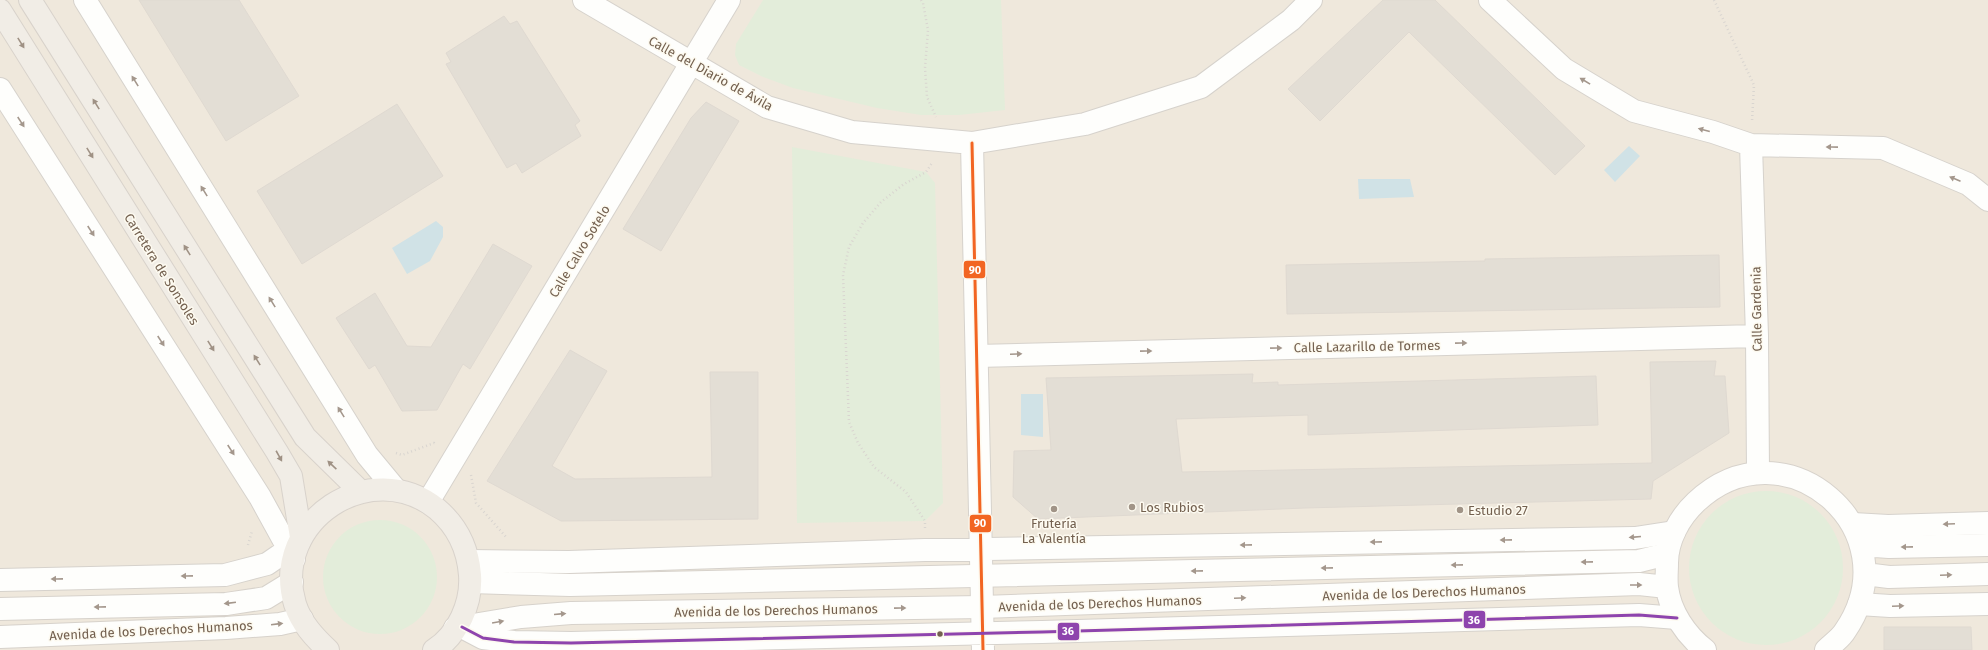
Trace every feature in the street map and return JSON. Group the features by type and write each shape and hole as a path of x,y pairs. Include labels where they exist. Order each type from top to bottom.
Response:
{"highway":[{"path":"30,0 305,436 360,491"},
{"name":"Carretera de Sonsoles","path":"0,10 291,476 296,547 292,582 295,604 302,619 312,634 328,650"},
{"path":"296,547 315,518 336,501 360,491 378,489 396,490 428,502 451,523 461,538 470,572 468,633 434,650"}],"street":[{"path":"85,0 367,455 396,490"},
{"name":"Calle del Diario de Ávila","path":"584,0 767,108 852,132 972,143 1085,124 1201,86 1291,20 1311,0"},
{"name":"Calle Calvo Sotelo","path":"428,502 729,0"},
{"path":"1490,0 1564,69 1634,111 1713,132 1751,145 1883,148 1968,184 1988,200"},
{"path":"0,89 260,497 276,528 296,547 266,564 225,575 0,580"},
{"path":"972,143 980,576 983,641"},
{"name":"Calle Gardenia","path":"1751,145 1757,336 1758,473"},
{"name":"Calle Lazarillo de Tormes","path":"977,356 1757,336"},
{"path":"1705,650 1692,640 1677,618 1667,587 1667,554 1674,532 1688,509 1708,491 1732,478 1758,473 1786,475 1813,485 1836,502 1853,524 1861,545 1865,574 1859,604 1845,632 1826,650"},
{"path":"1853,524 1888,526 1988,523"},
{"path":"266,564 276,528"},
{"path":"470,572 569,562 925,550 1635,538 1674,532"},
{"path":"1861,545 1889,547 1988,545"},
{"name":"Avenida de los Derechos Humanos","path":"470,572 570,585 1639,561 1667,554"},
{"path":"1865,574 1889,577 1988,574"},
{"name":"Avenida de los Derechos Humanos","path":"0,609 226,604 266,598 292,582"},
{"name":"Avenida de los Derechos Humanos","path":"468,633 521,617 571,613 982,607 1631,584 1667,587"},
{"path":"1859,604 1890,606 1988,604"},
{"name":"Avenida de los Derechos Humanos","path":"468,633 513,646 571,643 983,641 1639,615 1677,618"},
{"path":"513,646 521,617"},
{"name":"Avenida de los Derechos Humanos","path":"0,636 226,628 280,624 302,619"}],"path":[{"path":"920,0 923,3 928,30 925,68 927,97 946,141 926,172 904,184 881,202 863,223 849,247 843,275 849,422 858,443 874,466 906,492 925,521 925,550"},
{"path":"1714,0 1754,85 1751,145"}],"shaded area":[{"path":"0,0 1988,0 1988,650 0,650"},
{"path":"1629,146 1640,156 1615,182 1604,170"},
{"path":"1358,179 1410,179 1414,197 1359,199"},
{"path":"436,221 443,227 443,237 430,261 407,274 392,248"},
{"path":"1021,394 1043,394 1043,437 1021,435"}],"green space":[{"path":"763,0 1001,0 1005,110 959,115 921,115 877,108 793,88 761,76 739,65 735,55 736,44"},
{"path":"792,147 926,172 935,183 943,503 925,521 797,523"},
{"path":"1758,491 1774,491 1788,494 1802,500 1815,508 1826,519 1840,546 1843,568 1842,583 1834,604 1826,617 1815,628 1788,642 1774,645 1758,645 1744,642 1730,636 1717,628 1706,617 1692,590 1689,576 1689,560 1692,546 1698,532 1706,519 1717,508 1744,494"},
{"path":"380,520 402,524 421,536 433,555 437,577 433,599 421,618 402,630 380,634 358,630 339,618 327,599 323,577 327,555 339,536 358,524"}],"building":[{"path":"139,0 239,0 299,96 226,141"},
{"path":"1383,0 1435,0 1585,146 1555,175 1409,32 1320,121 1288,89"},
{"path":"504,16 510,24 517,21 580,121 575,125 581,136 522,173 516,163 507,168 446,64 451,62 446,53"},
{"path":"706,102 739,121 661,251 623,229 691,118"},
{"path":"397,104 443,176 302,264 257,191"},
{"path":"493,244 532,266 470,369 463,364 437,410 402,411 375,365 369,369 336,318 375,293 407,346 431,347"},
{"path":"1719,255 1720,307 1287,314 1286,265 1485,261 1485,259"},
{"path":"570,350 607,371 552,466 575,479 712,477 710,372 758,372 758,519 561,521 487,481"},
{"path":"1716,361 1714,376 1725,376 1729,433 1653,481 1651,499 1305,508 1038,519 1013,497 1014,451 1051,450 1046,378 1253,374 1252,383 1278,382 1278,385 1596,376 1598,425 1308,435 1308,415 1176,419 1182,472 1652,463 1650,362"},
{"path":"1884,627 1971,627 1972,650 1884,650"}],"transit line":[{"name":"90","path":"972,143 983,650"},
{"name":"36","path":"462,627 483,638 514,642 571,643 1042,632 1639,615 1677,618"}],"place":[{"name":"Los Rubios","path":"1132,507"},
{"name":"Frutería La Valentía","path":"1054,509"},
{"name":"Estudio 27","path":"1460,510"}]}
